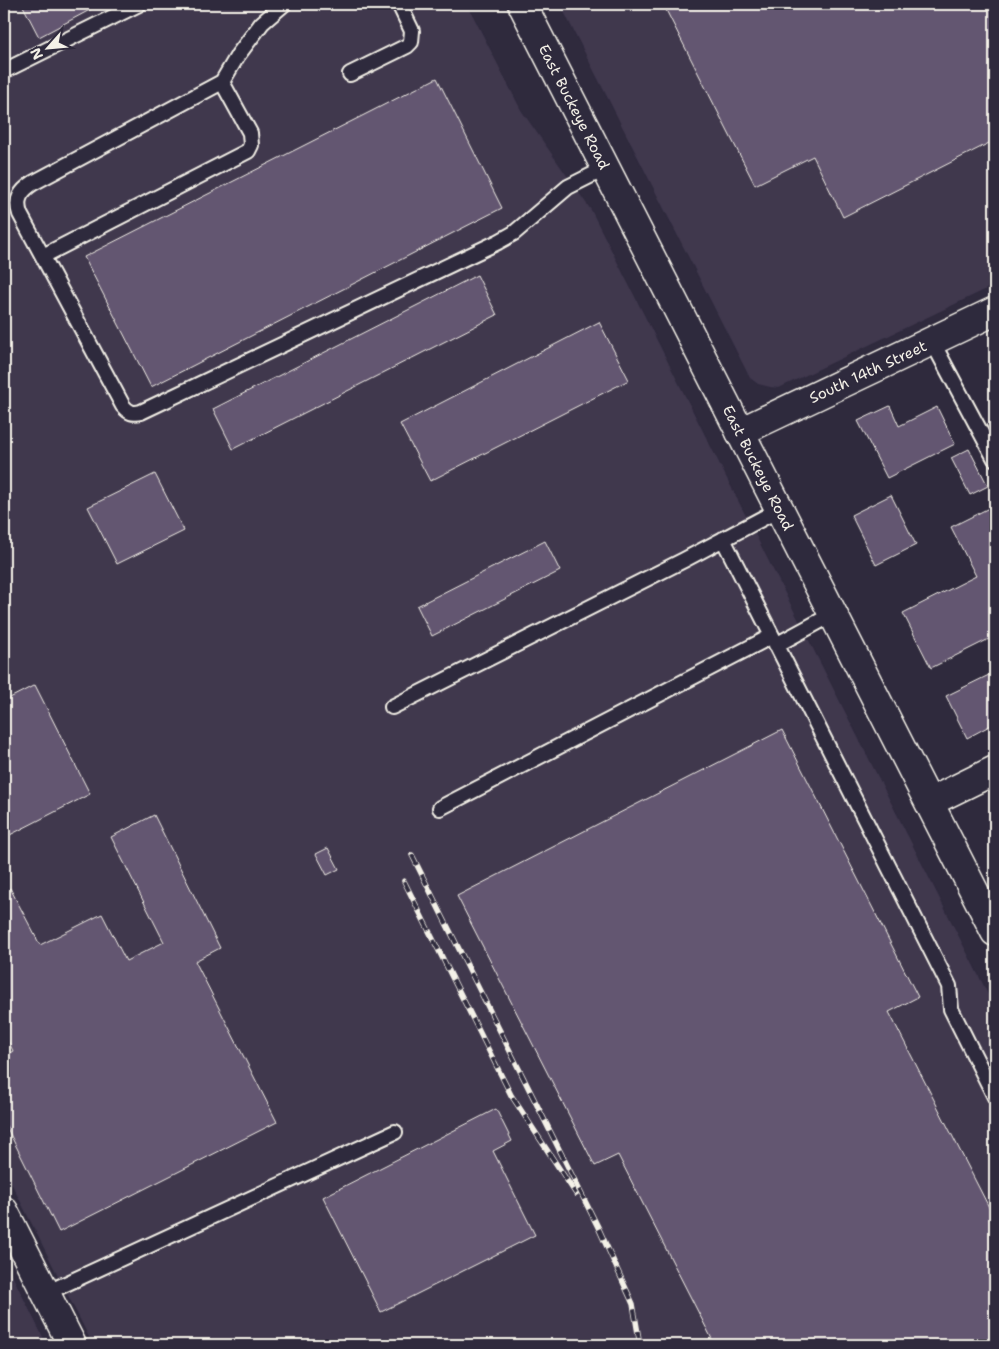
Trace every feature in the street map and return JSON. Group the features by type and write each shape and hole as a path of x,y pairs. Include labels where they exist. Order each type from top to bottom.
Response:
{"main road":[{"name":"East Buckeye Road","path":"522,4 995,932"},
{"name":"South 14th Street","path":"740,432 995,311"},
{"path":"930,802 995,770"},
{"path":"4,1211 46,1293 67,1344"}],"lane":[{"path":"4,71 139,4"},
{"path":"284,4 262,23 238,55 222,82 24,189 18,197 17,206 42,256 123,406 128,411 134,414 141,412 498,242 514,233 568,187 606,168"},
{"path":"350,74 407,46 411,42 412,30 399,4"},
{"path":"42,256 248,151 251,146 250,133 222,82"},
{"path":"932,341 995,460"},
{"path":"392,707 780,509"},
{"path":"723,539 949,986 951,1009 995,1096"},
{"path":"440,808 774,640 833,614"},
{"path":"46,1293 394,1132"}],"shaded area":[{"path":"4,4 467,4 521,110 591,210 995,1008 995,1345 93,1345 4,1169"},
{"path":"560,4 995,4 995,285 779,388 758,384 750,378"},
{"path":"4,1259 47,1345 4,1345"}],"building":[{"path":"22,4 101,4 39,37"},
{"path":"663,4 995,4 995,140 843,217 813,156 755,185"},
{"path":"437,78 502,208 151,387 84,257"},
{"path":"477,275 497,315 233,449 213,409"},
{"path":"599,322 629,380 430,481 400,424"},
{"path":"890,406 899,426 937,407 955,444 887,478 858,421"},
{"path":"969,449 988,486 970,495 951,458"},
{"path":"155,474 184,531 117,564 88,507"},
{"path":"891,495 916,545 876,565 851,515"},
{"path":"995,505 995,636 931,668 903,613 976,576 951,527"},
{"path":"545,541 560,571 432,636 417,606"},
{"path":"995,672 995,723 967,738 946,696"},
{"path":"35,685 90,794 4,838 4,701"},
{"path":"782,730 918,997 889,1012 995,1219 995,1345 715,1345 618,1155 595,1166 457,896"},
{"path":"154,815 220,948 195,961 277,1122 59,1232 4,1122 4,1056 13,1051 4,1032 4,891 10,888 40,945 102,914 126,961 164,942 111,837"},
{"path":"328,848 339,869 327,875 316,854"},
{"path":"496,1109 512,1141 493,1151 535,1235 381,1312 323,1197"}],"railway":[{"path":"412,855 598,1227 633,1304 640,1345"},
{"path":"404,881 511,1095 576,1194"}]}
